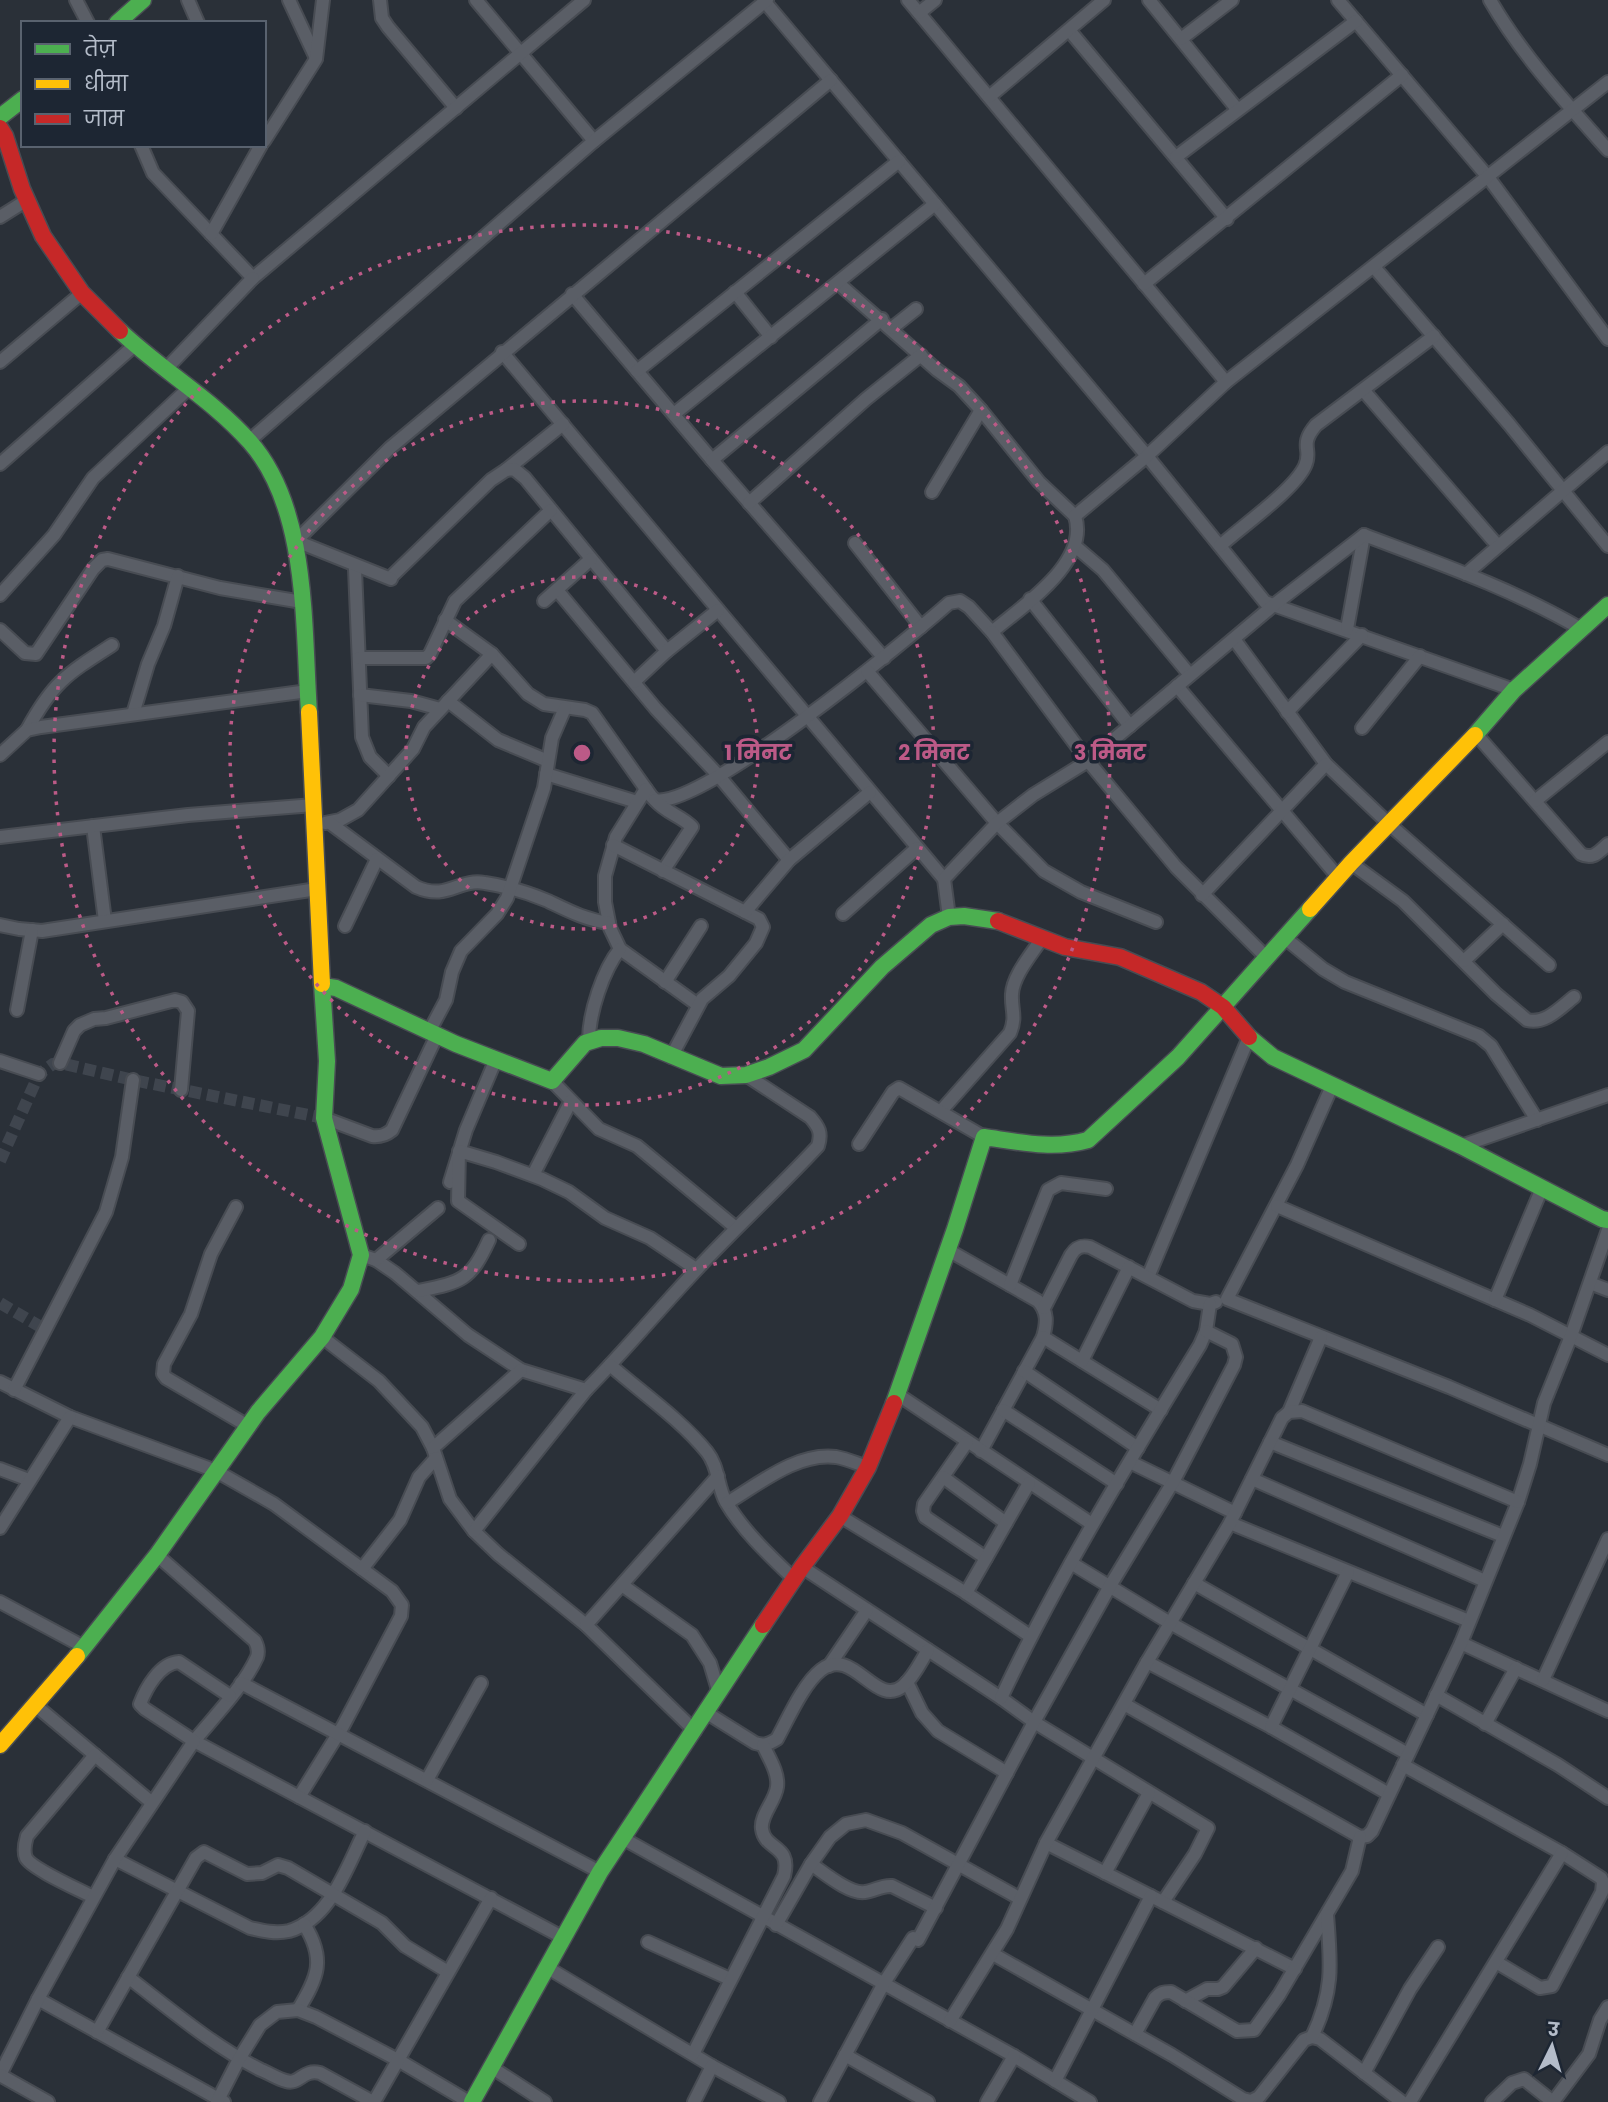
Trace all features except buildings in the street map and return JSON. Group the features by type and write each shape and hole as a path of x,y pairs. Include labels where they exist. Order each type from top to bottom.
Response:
{"street":[{"path":"76,0 87,21"},
{"path":"119,21 143,0"},
{"path":"187,0 197,21"},
{"path":"289,0 316,59"},
{"path":"266,135 316,59 323,0"},
{"path":"380,0 382,18 388,27 456,108"},
{"path":"476,0 594,141"},
{"path":"166,369 253,278 521,53 567,5 584,0"},
{"path":"908,0 1226,382"},
{"path":"919,13 935,0"},
{"path":"989,97 1104,0"},
{"path":"1149,0 1237,110"},
{"path":"1181,39 1232,0"},
{"path":"1338,0 1488,177 1608,339"},
{"path":"1490,0 1502,22 1608,150"},
{"path":"250,441 594,141 766,1 1265,601 1514,690"},
{"path":"1176,157 1356,21"},
{"path":"1069,30 1227,219"},
{"path":"1144,284 1402,75"},
{"path":"296,541 390,447 831,80"},
{"path":"1075,516 1147,456 1226,382 1608,82"},
{"path":"0,117 21,101"},
{"path":"0,128 43,236 82,293 135,345 250,441 269,467 285,503 296,541 314,805 322,823 317,889 327,1061 324,1118 368,1258 418,1291 468,1335 521,1370 586,1390"},
{"path":"142,147 153,173 253,278"},
{"path":"211,234 258,147"},
{"path":"637,371 899,161"},
{"path":"0,217 27,200"},
{"path":"674,414 935,205"},
{"path":"1374,267 1509,424 1608,547"},
{"path":"838,283 865,309 887,324 959,386 1039,482 1075,516 1078,538 1069,561 992,632"},
{"path":"735,292 771,337"},
{"path":"0,362 82,293"},
{"path":"572,294 884,658"},
{"path":"712,460 887,324 916,309"},
{"path":"1220,546 1297,477 1305,466 1305,440 1316,425 1434,336"},
{"path":"0,464 135,345"},
{"path":"502,352 944,879 949,917"},
{"path":"749,503 866,399 921,355"},
{"path":"0,595 54,534 93,478 189,388"},
{"path":"1364,391 1498,547"},
{"path":"932,492 981,410"},
{"path":"296,541 392,577 491,480 562,424"},
{"path":"1466,574 1608,452"},
{"path":"506,470 518,471 667,651"},
{"path":"359,658 426,658 461,593 551,510"},
{"path":"1364,535 1466,574 1555,613 1581,629"},
{"path":"944,879 997,822 1033,795 1088,761 1275,604 1364,535"},
{"path":"1347,629 1364,535"},
{"path":"855,543 922,627"},
{"path":"1075,546 1103,570 1190,675"},
{"path":"544,601 591,559"},
{"path":"0,630 25,653 33,655 38,652 93,569 102,560 121,561 220,588 302,602"},
{"path":"355,569 363,745 370,757 389,776"},
{"path":"133,715 178,576"},
{"path":"557,590 789,860"},
{"path":"1030,599 1129,726"},
{"path":"655,800 669,801 718,775 808,718 949,603 960,601 992,632 1088,761 1202,895 1267,958"},
{"path":"859,1144 896,1089 905,1090 984,1137 1026,1143 1075,1145 1088,1140 1178,1057 1338,877 1476,734 1514,690 1608,605"},
{"path":"634,682 718,610"},
{"path":"445,620 492,654 528,694 544,704 592,713 655,800 664,810 689,822 692,827 663,871"},
{"path":"1287,712 1362,635"},
{"path":"1234,639 1326,764 1388,823 1549,965"},
{"path":"0,755 27,730 42,702 58,682 112,645"},
{"path":"322,823 358,810 413,750 424,727 492,654"},
{"path":"1362,728 1420,656"},
{"path":"867,671 1030,859 1058,880 1156,922"},
{"path":"1177,686 1338,877"},
{"path":"27,730 308,691"},
{"path":"360,695 444,705 547,768 637,802"},
{"path":"324,1118 372,1136 379,1137 392,1129 446,1000 452,972 461,951 497,914 510,890 535,816 552,738 565,708"},
{"path":"1476,734 1581,854 1595,856 1608,844"},
{"path":"1535,801 1608,742"},
{"path":"1202,895 1326,764"},
{"path":"646,789 621,828 604,876 609,923 620,950 698,1006"},
{"path":"745,912 789,860 870,792"},
{"path":"0,837 188,815 314,805"},
{"path":"322,823 424,891 442,892 478,882 535,896 586,920 609,923"},
{"path":"93,826 105,921"},
{"path":"613,845 759,919 762,923 760,938 729,976 707,993 671,1056"},
{"path":"843,914 917,848"},
{"path":"345,926 377,859"},
{"path":"1351,863 1403,901 1527,1020 1534,1022 1546,1018 1574,997"},
{"path":"0,925 42,931 317,889"},
{"path":"589,1040 618,1038 644,1044 721,1076 747,1075 804,1050 882,967 931,925 949,917 994,920 1065,947 1132,962 1201,992 1223,1007 1249,1037 1273,1057 1461,1146 1608,1220"},
{"path":"1464,961 1503,924"},
{"path":"665,982 701,926"},
{"path":"17,1010 32,930"},
{"path":"941,1111 1010,1033 1015,1021 1012,994 1014,985 1042,938"},
{"path":"1285,938 1323,969 1345,982 1479,1036 1491,1046 1537,1119"},
{"path":"552,1081 589,1040 592,1011 612,961 620,950"},
{"path":"323,986 336,988 433,1033 552,1081 599,1129 637,1146 736,1228"},
{"path":"60,1063 74,1031 80,1025 94,1019 175,1000 182,1002 188,1011 181,1090"},
{"path":"1148,1277 1249,1037"},
{"path":"450,1182 458,1151 496,1059"},
{"path":"0,1061 39,1074"},
{"path":"474,1531 586,1390 696,1269 774,1194 818,1146 821,1136 818,1126 810,1117 747,1075"},
{"path":"14,1390 106,1212 122,1157 133,1080"},
{"path":"1227,1300 1277,1206 1332,1086"},
{"path":"1461,1146 1608,1095"},
{"path":"533,1175 571,1101"},
{"path":"38,1999 220,2101 239,2059 260,2025 277,2012 298,2010 398,2060 470,2102 600,1872 798,1573 840,1516 868,1466 885,1429 948,1250 984,1137"},
{"path":"458,1151 533,1175 569,1192 605,1218 650,1237 696,1269"},
{"path":"458,1151 458,1201 519,1244"},
{"path":"1010,1285 1048,1190 1061,1183 1106,1189"},
{"path":"1495,1300 1542,1188"},
{"path":"1277,1206 1495,1300 1608,1355"},
{"path":"236,1207 211,1254 191,1314 164,1364 163,1374 248,1426"},
{"path":"2,1737 84,1647 157,1555 248,1426 322,1337 368,1258 438,1208"},
{"path":"1124,1704 1360,1837 1367,1836 1372,1831 1461,1643 1518,1502 1544,1403 1608,1230"},
{"path":"418,1291 463,1279 479,1260 489,1240"},
{"path":"1044,1308 1076,1248 1083,1245 1193,1301 1210,1304 1227,1300 1450,1387 1608,1455"},
{"path":"948,1250 1038,1301 1044,1308 1046,1317 1043,1337 981,1451"},
{"path":"1082,1361 1129,1267"},
{"path":"1590,1283 1608,1290"},
{"path":"1001,1698 1030,1636 1092,1524 1200,1345 1206,1331 1210,1304"},
{"path":"820,2102 884,1983 936,1908 1034,1722 1110,1586 1173,1482 1237,1357 1232,1345 1206,1331"},
{"path":"322,1337 379,1381 422,1427 435,1453 450,1499 474,1531 498,1554 586,1625 695,1731"},
{"path":"1043,1337 1161,1410"},
{"path":"950,2021 993,1954 1046,1843 1147,1662 1233,1518 1282,1418 1289,1412 1321,1337"},
{"path":"610,1365 707,1452 715,1463 719,1488 727,1503 758,1544 798,1573 867,1611 928,1650 1034,1722 1208,1828 1195,1854 1157,1899 1055,2081"},
{"path":"362,1569 393,1530 419,1476 435,1453 521,1370"},
{"path":"1024,1371 1138,1448"},
{"path":"0,1382 70,1417 216,1471 274,1504 392,1591 402,1605 401,1616 337,1734 299,1797"},
{"path":"897,1394 1092,1524"},
{"path":"1003,1410 1117,1484"},
{"path":"1289,1412 1302,1411 1518,1502"},
{"path":"0,1528 70,1417"},
{"path":"967,1442 924,1504 923,1511 925,1517 986,1558"},
{"path":"1270,1442 1503,1536"},
{"path":"727,1503 794,1464 815,1457 837,1457 868,1466"},
{"path":"1130,1462 1173,1482 1233,1518 1348,1572 1469,1621"},
{"path":"0,1469 29,1480"},
{"path":"586,1625 718,1476"},
{"path":"943,1477 1006,1522"},
{"path":"1252,1479 1485,1581"},
{"path":"966,1593 1029,1483"},
{"path":"840,1516 966,1593 1030,1636"},
{"path":"1543,1680 1603,1559 1608,1539"},
{"path":"48,2102 0,2075 38,1999 115,1859 151,1802 258,1655 255,1641 157,1555"},
{"path":"1071,1563 1289,1690 1601,1878 1602,1892 1552,1986 1540,1988 1496,1962"},
{"path":"1271,1727 1348,1572"},
{"path":"1194,1583 1427,1714"},
{"path":"622,1585 692,1634 710,1663 719,1693"},
{"path":"0,1602 84,1647"},
{"path":"829,1666 867,1611"},
{"path":"1461,1643 1608,1711"},
{"path":"707,1713 755,1743 763,1745 777,1739 810,1681 821,1670 842,1664 881,1689 891,1692 900,1689 907,1682 928,1650"},
{"path":"230,1696 179,1662 170,1664 145,1690 140,1704 194,1741 564,1938"},
{"path":"1147,1662 1271,1727 1389,1794"},
{"path":"1485,1724 1516,1668"},
{"path":"907,1682 922,1713 938,1731 1007,1773"},
{"path":"240,1683 600,1872"},
{"path":"427,1780 481,1683"},
{"path":"1436,1696 1558,1765 1608,1798"},
{"path":"34,1703 151,1802"},
{"path":"693,2054 784,1876 786,1866 780,1849 765,1837 762,1829 762,1822 774,1799 777,1786 776,1775 763,1745"},
{"path":"93,1897 35,1866 27,1858 24,1849 27,1836 95,1755"},
{"path":"1105,1873 1149,1793"},
{"path":"776,1925 830,1837 846,1824 866,1820 902,1833 1019,1898"},
{"path":"115,1859 250,1928 271,1933 289,1931 320,1912 334,1894 365,1831"},
{"path":"1135,2034 1159,1993 1171,1992 1237,2031 1254,2030 1295,1969 1352,1871 1360,1837"},
{"path":"624,1839 1014,2056 1090,2102"},
{"path":"1046,1843 1295,1969"},
{"path":"97,2032 176,1891 196,1858 204,1852 247,1874 262,1872 278,1865 382,1923 405,1946 449,1972"},
{"path":"1410,2102 1562,1853"},
{"path":"811,1864 858,1892 884,1885 892,1886 936,1908"},
{"path":"128,1977 239,2059 286,2081 298,2080 312,2071 320,2073 374,2102 491,1898"},
{"path":"1311,2037 1328,1995 1331,1963 1327,1915"},
{"path":"298,2010 313,1985 317,1969 314,1940 304,1924"},
{"path":"648,1942 730,1979"},
{"path":"1364,2074 1410,1989 1438,1947"},
{"path":"1185,2001 1207,1989 1223,1987 1256,1948"},
{"path":"993,1954 1243,2099 1250,2101 1259,2097 1304,2040 1311,2037 1320,2039 1402,2102"},
{"path":"548,1968 712,2066 779,2102"},
{"path":"1492,2102 1512,2082 1524,2079 1553,2102 1589,2054 1600,2020 1608,2007"},
{"path":"845,2055 928,2102"},
{"path":"987,2102 1014,2056"},
{"path":"694,2102 712,2066"},
{"path":"491,2067 545,2102"}],"tunnel":[{"path":"0,1161 39,1074 53,1064 60,1063 324,1118"},
{"path":"0,1303 46,1330"}],"traffic: fast":[{"path":"119,21 143,0"},
{"path":"0,117 21,101"},
{"path":"120,331 235,426 269,469 283,500 293,534 299,570 309,712"},
{"path":"1475,735 1514,690 1608,605"},
{"path":"894,1403 984,1137 1049,1145 1088,1140 1178,1057 1310,909"},
{"path":"323,986 336,988 456,1044 552,1081 585,1043 601,1038 618,1038 644,1044 721,1076 746,1075 804,1050 882,967 931,925 949,917 964,916 998,921"},
{"path":"77,1656 157,1555 258,1412 322,1337 351,1289 361,1255 324,1118 327,1061 322,984"},
{"path":"1249,1037 1273,1057 1461,1146 1608,1220"},
{"path":"472,2102 600,1872 763,1625"}],"traffic: slow":[{"path":"309,712 322,984"},
{"path":"1310,909 1475,735"},
{"path":"0,1745 77,1656"}],"traffic: jam":[{"path":"0,128 22,189 43,236 82,293 120,331"},
{"path":"998,921 1065,947 1120,957 1201,992 1223,1007 1249,1037"},
{"path":"763,1625 840,1516 868,1467 894,1403"}]}
